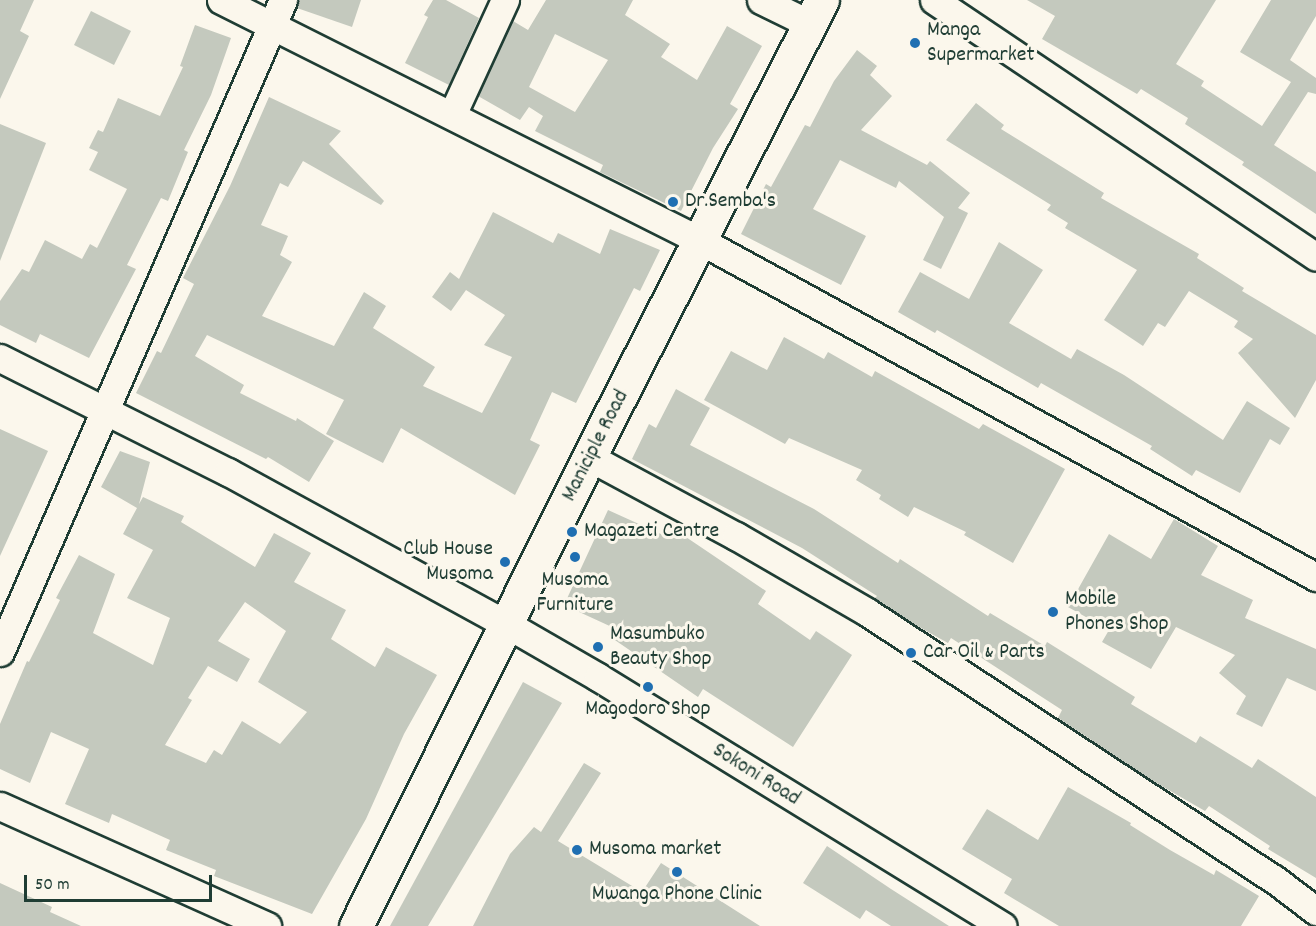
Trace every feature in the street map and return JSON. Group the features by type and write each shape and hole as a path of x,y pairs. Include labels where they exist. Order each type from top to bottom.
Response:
{"street":[{"path":"221,0 701,242 1316,576"},
{"path":"0,651 283,0"},
{"path":"452,115 505,0"},
{"path":"761,0 816,12"},
{"path":"934,0 1316,257"},
{"name":"Maniciple Road","path":"356,926 508,625 589,457 701,242 816,12"},
{"name":"Sokoni Road","path":"0,358 228,472 508,625 598,677 1003,926"},
{"path":"589,457 736,536 867,612 1274,879 1316,911"},
{"path":"0,806 267,926"}],"building":[{"path":"0,0 34,0 20,31 29,36 0,99"},
{"path":"298,0 361,0 352,27 297,8"},
{"path":"433,0 446,0 479,18 449,85 405,63 428,17 424,15"},
{"path":"546,0 633,0 625,15 670,44 661,57 697,80 727,26 762,46 730,104 738,109 713,148 681,211 600,172 603,165 535,131 543,116 529,107 520,120 478,96 513,21 528,30","holes":["555,34 608,60 575,112 529,87"]},
{"path":"1027,0 1216,0 1176,64 1204,81 1201,86 1262,126 1291,82 1240,52 1271,0 1316,0 1316,16 1290,60 1316,78 1316,94 1308,92 1274,145 1316,172 1316,214 1242,165 1244,162 1185,124 1188,118 1141,89 1137,94 1042,39 1055,16"},
{"path":"91,11 131,31 114,65 74,45"},
{"path":"195,25 231,38 211,95 184,150 188,152 168,201 161,198 127,265 136,269 89,358 40,334 36,343 0,325 0,301 22,269 29,272 45,240 82,259 90,244 97,248 127,189 89,170 98,152 89,148 98,130 103,132 118,98 160,116 183,67 180,66"},
{"path":"857,50 877,66 870,75 892,96 861,130 927,165 930,161 970,193 958,208 968,213 941,269 923,260 944,217 899,181 896,188 840,160 813,209 866,236 841,285 741,234 766,184 771,187 805,125 810,127 834,81"},
{"path":"269,97 341,131 329,144 384,201 381,205 303,161 288,187 280,183 261,225 288,236 280,255 292,262 262,316 334,346 364,292 386,306 373,328 435,367 423,386 482,413 512,357 484,345 505,315 466,290 451,311 432,297 450,272 459,279 493,212 553,243 558,233 600,254 610,229 660,250 640,291 634,288 576,403 552,392 530,440 540,445 515,495 401,428 383,463 326,434 344,400 207,335 195,356 244,385 240,393 296,421 297,418 334,441 309,482 268,457 266,459 136,393 157,351 161,353 194,284 183,278 230,186"},
{"path":"976,103 1004,125 1001,129 1104,193 1101,198 1199,254 1197,258 1244,288 1242,291 1316,335 1316,380 1295,418 1238,353 1253,339 1234,327 1238,321 1189,291 1165,327 1158,323 1143,346 1104,320 1137,270 1065,228 1068,223 1047,210 1051,205 946,140"},
{"path":"0,124 46,143 0,261"},
{"path":"999,242 1043,270 1009,323 1071,359 1077,349 1124,375 1223,440 1247,401 1290,428 1280,445 1270,439 1240,493 1196,470 1192,476 1150,449 1152,446 1041,383 1038,388 937,330 935,333 898,312 920,272 969,299"},
{"path":"784,337 824,359 828,352 872,377 875,371 979,429 983,424 1065,469 1013,563 964,535 966,532 914,507 908,517 879,499 881,495 856,480 862,470 789,438 785,444 704,400 731,351 767,370"},
{"path":"676,389 710,408 690,445 814,509 898,563 900,559 988,616 990,613 1045,646 1047,642 1135,697 1131,704 1196,743 1200,736 1252,768 1258,759 1316,797 1316,878 1268,849 1270,846 1209,806 1205,811 1153,781 1058,718 1062,710 951,638 948,643 910,622 875,598 877,596 802,548 632,459 649,424 656,428"},
{"path":"0,429 48,451 0,556"},
{"path":"120,451 150,462 139,504 143,497 184,516 181,522 255,567 274,533 311,553 294,582 346,610 331,639 375,667 386,647 437,675 404,734 366,819 312,914 214,876 216,870 166,850 170,840 112,814 109,823 65,804 89,749 51,732 30,783 0,769 0,724 27,661 29,662 60,600 56,598 79,555 115,574 93,633 153,665 170,618 127,598 153,550 123,534 137,508 101,487","holes":["245,602 286,631 258,682 307,712 280,744 242,721 222,755 214,750 206,763 165,745 192,700 188,698 208,666 237,682 250,659 218,641"]},
{"path":"608,510 672,539 677,531 766,591 758,604 810,640 816,631 852,655 793,747 703,689 698,697 609,636 614,628 564,605"},
{"path":"1174,519 1218,546 1201,575 1253,600 1245,618 1316,649 1316,691 1287,678 1262,727 1236,714 1246,696 1219,673 1235,655 1176,627 1151,669 1102,642 1109,630 1068,607 1109,534 1151,559"},
{"path":"523,682 562,703 428,926 390,926"},
{"path":"584,763 601,773 558,841 642,892 661,863 760,926 473,926 510,854 534,827 541,832"},
{"path":"1068,787 1131,823 1130,825 1170,850 1214,875 1216,870 1259,896 1241,926 1059,926 1004,893 1012,879 962,849 987,809 1038,840"},
{"path":"827,846 949,926 891,926 866,910 860,919 803,883"},
{"path":"0,883 52,907 50,912 81,926 0,926"}],"place":[{"name":"Manga Supermarket","path":"915,43"},
{"name":"Dr.Semba's","path":"673,202"},
{"name":"Magazeti Centre","path":"572,532"},
{"name":"Musoma Furniture","path":"575,557"},
{"name":"Club House Musoma","path":"505,562"},
{"name":"Mobile Phones Shop","path":"1053,612"},
{"name":"Masumbuko Beauty Shop","path":"598,647"},
{"name":"Car Oil & Parts","path":"911,653"},
{"name":"Magodoro Shop","path":"648,687"},
{"name":"Musoma market","path":"577,850"},
{"name":"Mwanga Phone Clinic","path":"677,872"}]}
